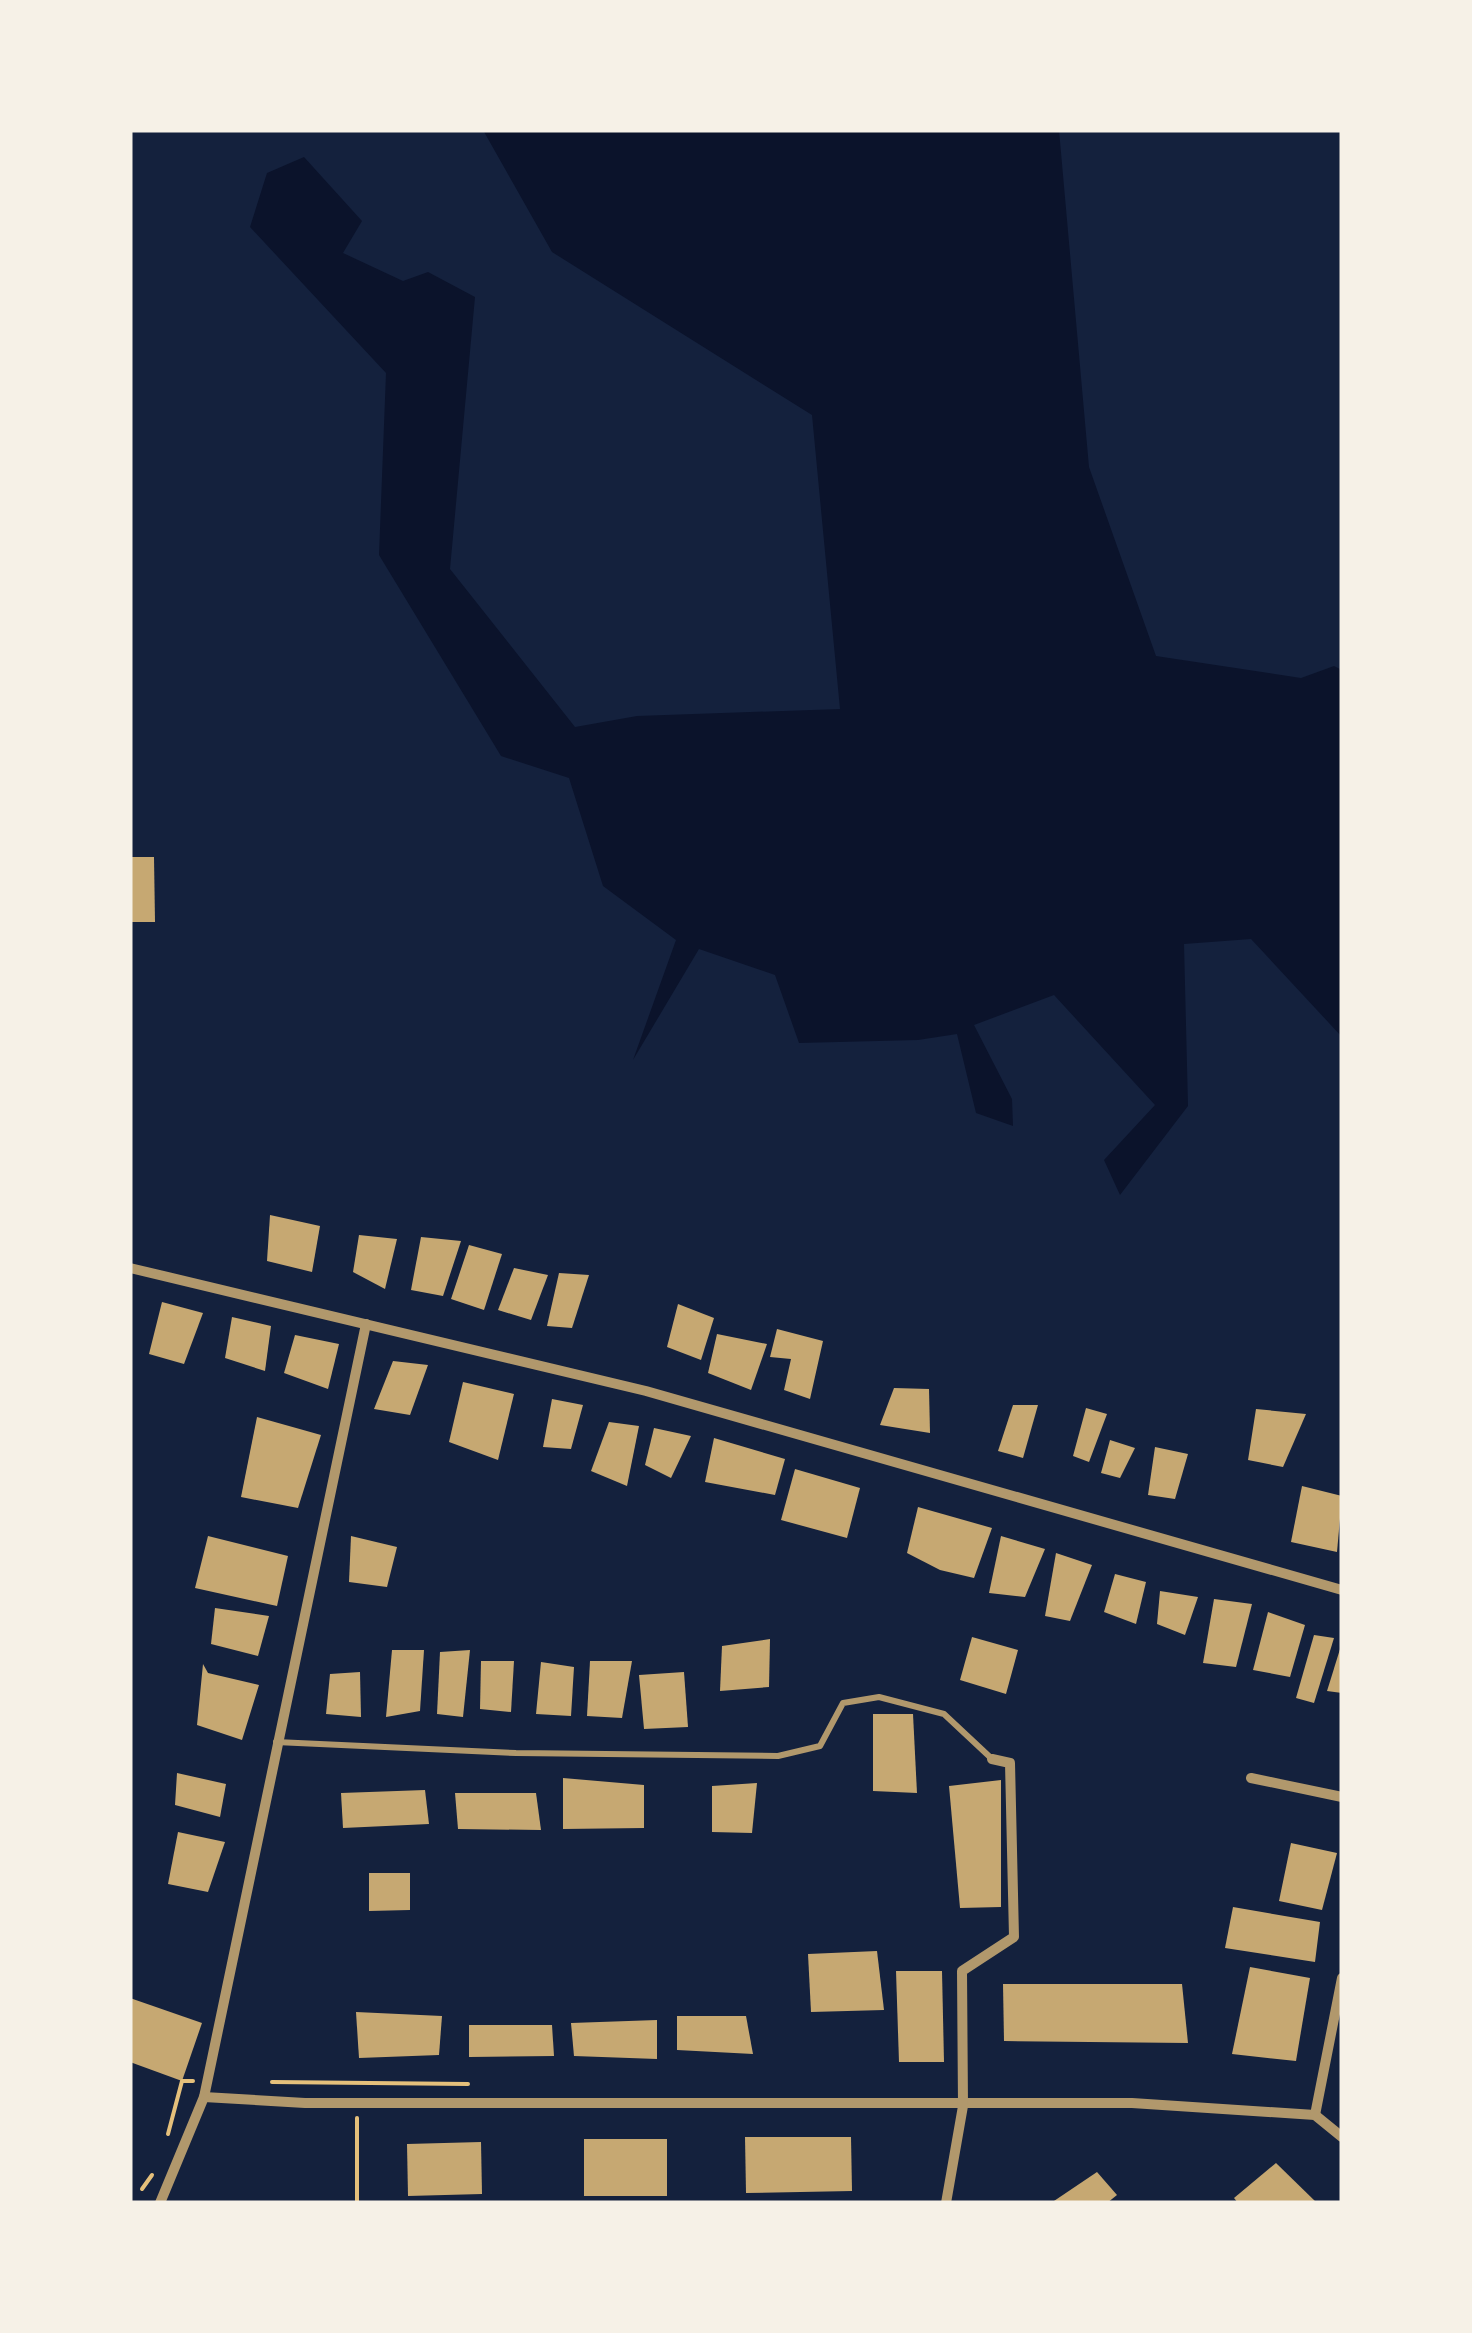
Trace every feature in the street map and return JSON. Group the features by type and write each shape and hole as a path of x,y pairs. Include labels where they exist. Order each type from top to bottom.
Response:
{"street":[{"path":"130,1268 646,1392 1342,1590"},
{"path":"160,2203 204,2098 366,1324"},
{"path":"946,2203 963,2106 962,1971 1014,1937 1010,1764 992,1759"},
{"path":"1251,1778 1342,1797"},
{"path":"1315,2115 1342,1978"},
{"path":"204,2098 357,2103 963,2106 1132,2102 1315,2115 1342,2137"}],"lane":[{"path":"276,1742 516,1753 778,1756 820,1746 843,1702 879,1697 944,1714 992,1759"}],"path":[{"path":"356,2083 358,2203"}],"water":[{"path":"483,130 1059,130 1089,467 1156,656 1301,678 1334,666 1342,670 1342,1037 1251,939 1184,944 1188,1106 1120,1195 1104,1160 1155,1105 1054,995 974,1025 1012,1099 1013,1126 976,1113 957,1034 918,1040 799,1043 775,975 699,949 633,1060 676,940 603,886 569,778 501,756 379,555 386,373 250,227 267,173 304,157 362,221 343,253 403,281 428,272 475,297 450,569 575,727 637,716 840,709 812,415 552,252"}],"building":[{"path":"130,857 154,857 155,922 130,922"},
{"path":"270,1215 320,1226 312,1272 267,1261"},
{"path":"359,1235 397,1239 385,1289 353,1272"},
{"path":"421,1237 461,1241 443,1296 411,1290"},
{"path":"469,1245 502,1254 484,1310 451,1299"},
{"path":"514,1268 548,1275 531,1320 498,1310"},
{"path":"559,1273 589,1275 572,1328 547,1326"},
{"path":"162,1302 203,1313 184,1364 149,1354"},
{"path":"678,1304 714,1318 701,1360 667,1347"},
{"path":"232,1317 271,1326 265,1371 225,1358"},
{"path":"777,1329 823,1341 810,1399 784,1390 791,1359 770,1357"},
{"path":"717,1334 767,1344 751,1390 708,1373"},
{"path":"295,1335 339,1344 328,1389 284,1373"},
{"path":"393,1361 428,1365 410,1415 374,1409"},
{"path":"463,1382 514,1394 498,1460 449,1442"},
{"path":"894,1388 929,1389 930,1433 880,1425"},
{"path":"552,1399 583,1405 571,1449 543,1447"},
{"path":"1013,1405 1038,1405 1023,1458 998,1451"},
{"path":"1086,1408 1107,1414 1089,1462 1073,1456"},
{"path":"1256,1409 1306,1414 1283,1467 1248,1460"},
{"path":"257,1417 321,1435 298,1508 241,1497"},
{"path":"609,1422 639,1426 627,1486 591,1471"},
{"path":"654,1428 691,1436 671,1478 645,1465"},
{"path":"714,1438 785,1459 775,1495 705,1482"},
{"path":"1110,1440 1135,1448 1120,1478 1101,1473"},
{"path":"1155,1447 1188,1454 1175,1499 1148,1495"},
{"path":"795,1469 860,1488 847,1538 781,1520"},
{"path":"1302,1486 1342,1496 1337,1552 1291,1542"},
{"path":"918,1507 992,1528 974,1578 940,1570 907,1553"},
{"path":"208,1536 288,1556 277,1606 195,1588"},
{"path":"351,1536 397,1547 387,1587 349,1582"},
{"path":"1001,1536 1045,1549 1025,1597 989,1593"},
{"path":"1056,1553 1092,1565 1070,1621 1045,1616"},
{"path":"1115,1574 1146,1582 1136,1624 1104,1612"},
{"path":"1160,1591 1198,1597 1185,1635 1157,1624"},
{"path":"1214,1599 1252,1604 1236,1667 1203,1663"},
{"path":"215,1608 269,1616 258,1656 211,1644"},
{"path":"1268,1612 1305,1625 1290,1677 1253,1670"},
{"path":"1314,1635 1334,1638 1314,1703 1296,1698"},
{"path":"972,1637 1018,1650 1006,1694 960,1680"},
{"path":"770,1639 769,1687 720,1691 722,1646"},
{"path":"1341,1646 1342,1693 1327,1691"},
{"path":"392,1650 424,1650 420,1711 386,1717"},
{"path":"470,1650 463,1717 437,1714 440,1652"},
{"path":"481,1661 514,1661 511,1712 480,1709"},
{"path":"590,1661 632,1661 622,1718 587,1716"},
{"path":"541,1662 574,1667 571,1716 536,1714"},
{"path":"203,1664 208,1673 259,1685 242,1740 197,1725"},
{"path":"360,1672 361,1717 326,1714 330,1674"},
{"path":"684,1672 688,1727 644,1729 639,1675"},
{"path":"873,1714 913,1714 917,1793 873,1791"},
{"path":"177,1773 226,1784 220,1817 175,1805"},
{"path":"563,1778 644,1785 644,1828 563,1829"},
{"path":"1001,1780 1001,1907 960,1908 949,1786"},
{"path":"757,1783 752,1833 712,1832 712,1786"},
{"path":"425,1790 429,1824 343,1828 341,1793"},
{"path":"455,1793 536,1793 541,1830 458,1829"},
{"path":"178,1832 225,1842 208,1892 168,1884"},
{"path":"1291,1843 1337,1853 1322,1910 1279,1901"},
{"path":"369,1873 410,1873 410,1910 369,1911"},
{"path":"1233,1907 1320,1922 1315,1962 1225,1948"},
{"path":"877,1951 884,2010 811,2012 808,1954"},
{"path":"1250,1967 1310,1978 1296,2061 1232,2054"},
{"path":"896,1971 942,1971 944,2062 899,2062"},
{"path":"1003,1984 1182,1984 1188,2043 1004,2041"},
{"path":"130,1998 202,2023 182,2081 130,2062"},
{"path":"356,2012 442,2016 439,2055 359,2058"},
{"path":"677,2016 746,2016 753,2054 677,2050"},
{"path":"657,2020 657,2059 574,2056 571,2023"},
{"path":"469,2025 552,2025 554,2056 469,2057"},
{"path":"745,2137 851,2137 852,2191 746,2193"},
{"path":"584,2139 667,2139 667,2196 584,2196"},
{"path":"481,2142 482,2194 408,2196 407,2144"},
{"path":"1276,2163 1317,2203 1238,2203 1234,2198"},
{"path":"1097,2172 1117,2195 1107,2203 1051,2203"}]}
